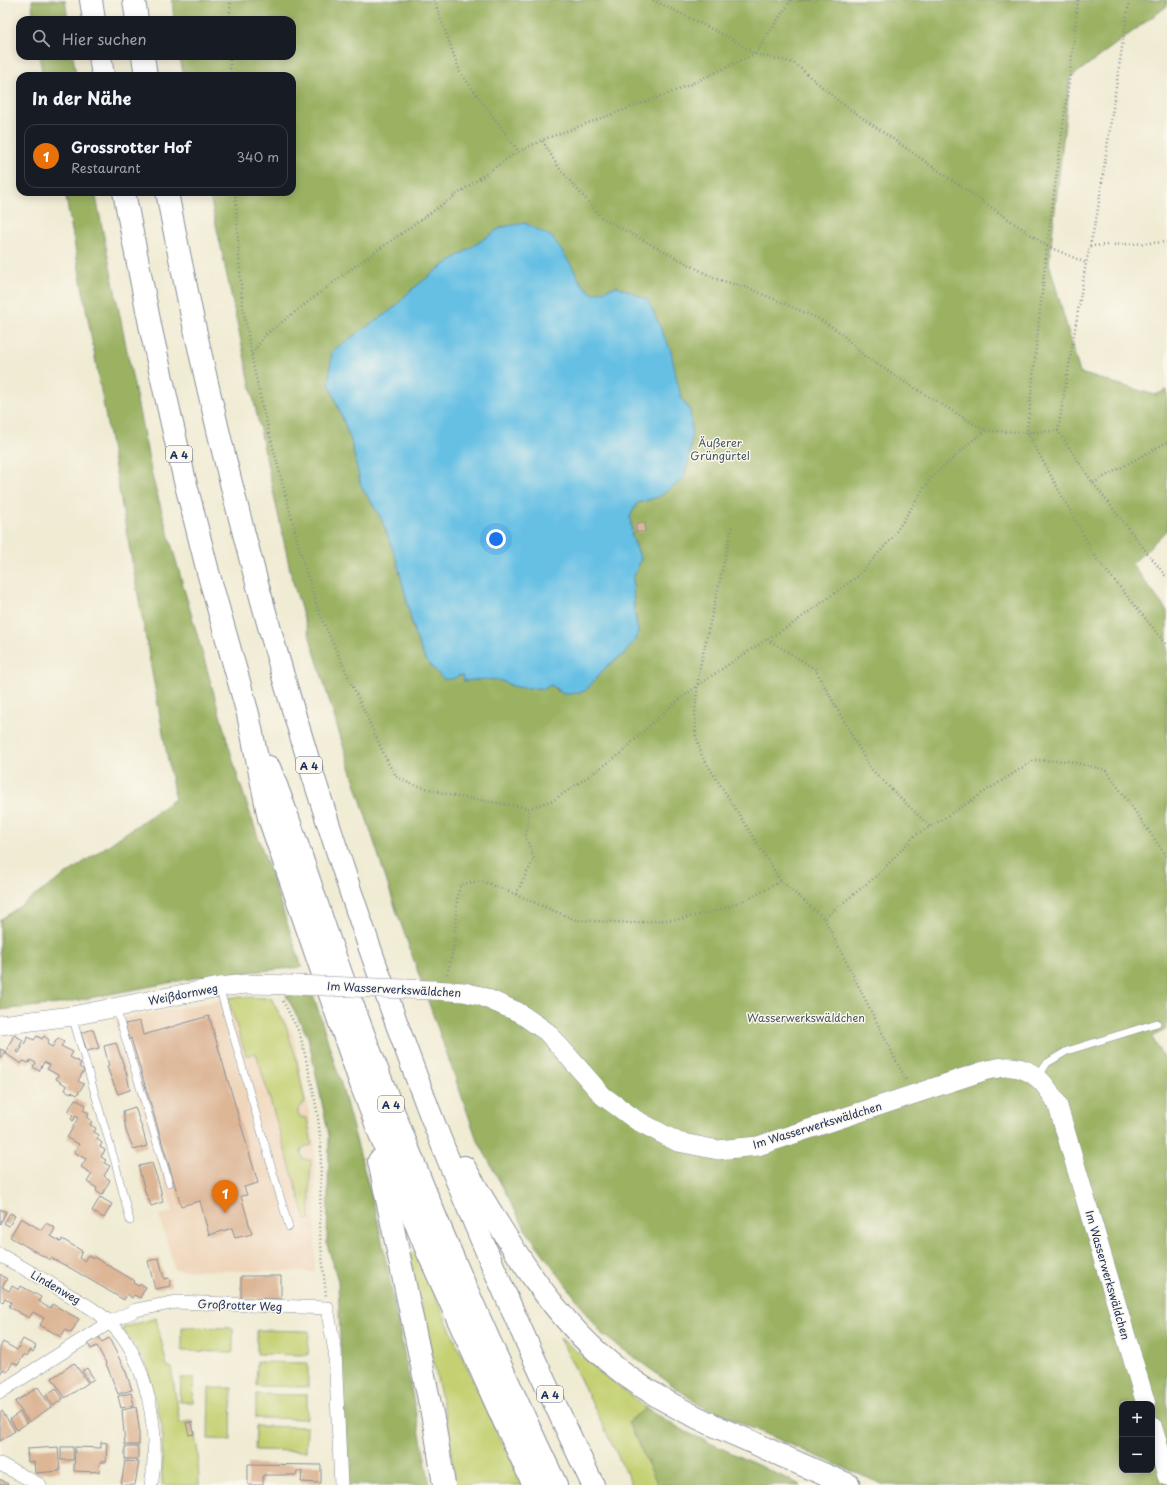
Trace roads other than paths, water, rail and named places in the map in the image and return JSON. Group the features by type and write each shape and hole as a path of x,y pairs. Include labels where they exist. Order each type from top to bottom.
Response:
{"highway":[{"path":"92,0 94,16"},
{"path":"134,0 136,16"},
{"path":"101,60 102,72"},
{"path":"144,60 145,72"},
{"name":"A 4","path":"125,196 151,330 184,477 208,572 248,714 288,812 327,933 409,1151 491,1345 556,1485"},
{"name":"A 4","path":"168,196 180,263 233,491 278,659 343,869 428,1109 508,1302 593,1485"},
{"path":"248,714 269,818 362,1088 428,1253 508,1432 534,1485"},
{"path":"362,1088 380,1165 435,1428 444,1485"},
{"path":"428,1109 514,1250 547,1297 581,1336 610,1362 643,1388 682,1410 849,1485"}],"street":[{"name":"Weißdornweg","path":"0,1025 72,1016 219,987 246,984 295,985"},
{"name":"Im Wasserwerkswäldchen","path":"295,985 433,990 464,992 481,996 518,1012 547,1032 603,1096 636,1120 678,1142 718,1150 758,1146 987,1070 1012,1067 1027,1070 1038,1077 1047,1086 1057,1103 1145,1401"},
{"name":"Lindenweg","path":"0,1254 92,1309 110,1322 125,1339 136,1362 146,1390 152,1421 154,1448 151,1485"},
{"name":"Großrotter Weg","path":"0,1392 110,1322 136,1310 176,1302 327,1308 335,1351 340,1485"},
{"path":"1155,1435 1167,1476"},
{"path":"0,1464 40,1485"}],"lane":[{"path":"219,987 289,1227"},
{"path":"116,1008 169,1183"},
{"path":"72,1016 130,1221"},
{"path":"1038,1077 1047,1063 1067,1051 1157,1022"}],"water":[{"path":"525,223 552,237 570,263 581,283 593,294 617,286 648,300 671,351 682,399 690,411 692,431 689,459 683,480 658,497 637,503 630,517 632,537 641,559 633,579 634,609 638,632 635,640 625,653 605,668 585,691 570,694 563,694 551,685 544,689 520,688 497,680 464,681 463,676 460,675 453,679 443,679 425,659 415,635 397,561 381,518 361,486 351,441 329,383 332,351 394,308 410,291 437,270 502,227"}],"place":[{"name":"Grossrotter Hof","path":"225,1213"}],"park label":[{"name":"Äußerer Grüngürtel","path":"720,448"},
{"name":"Wasserwerkswäldchen","path":"806,1017"}]}
